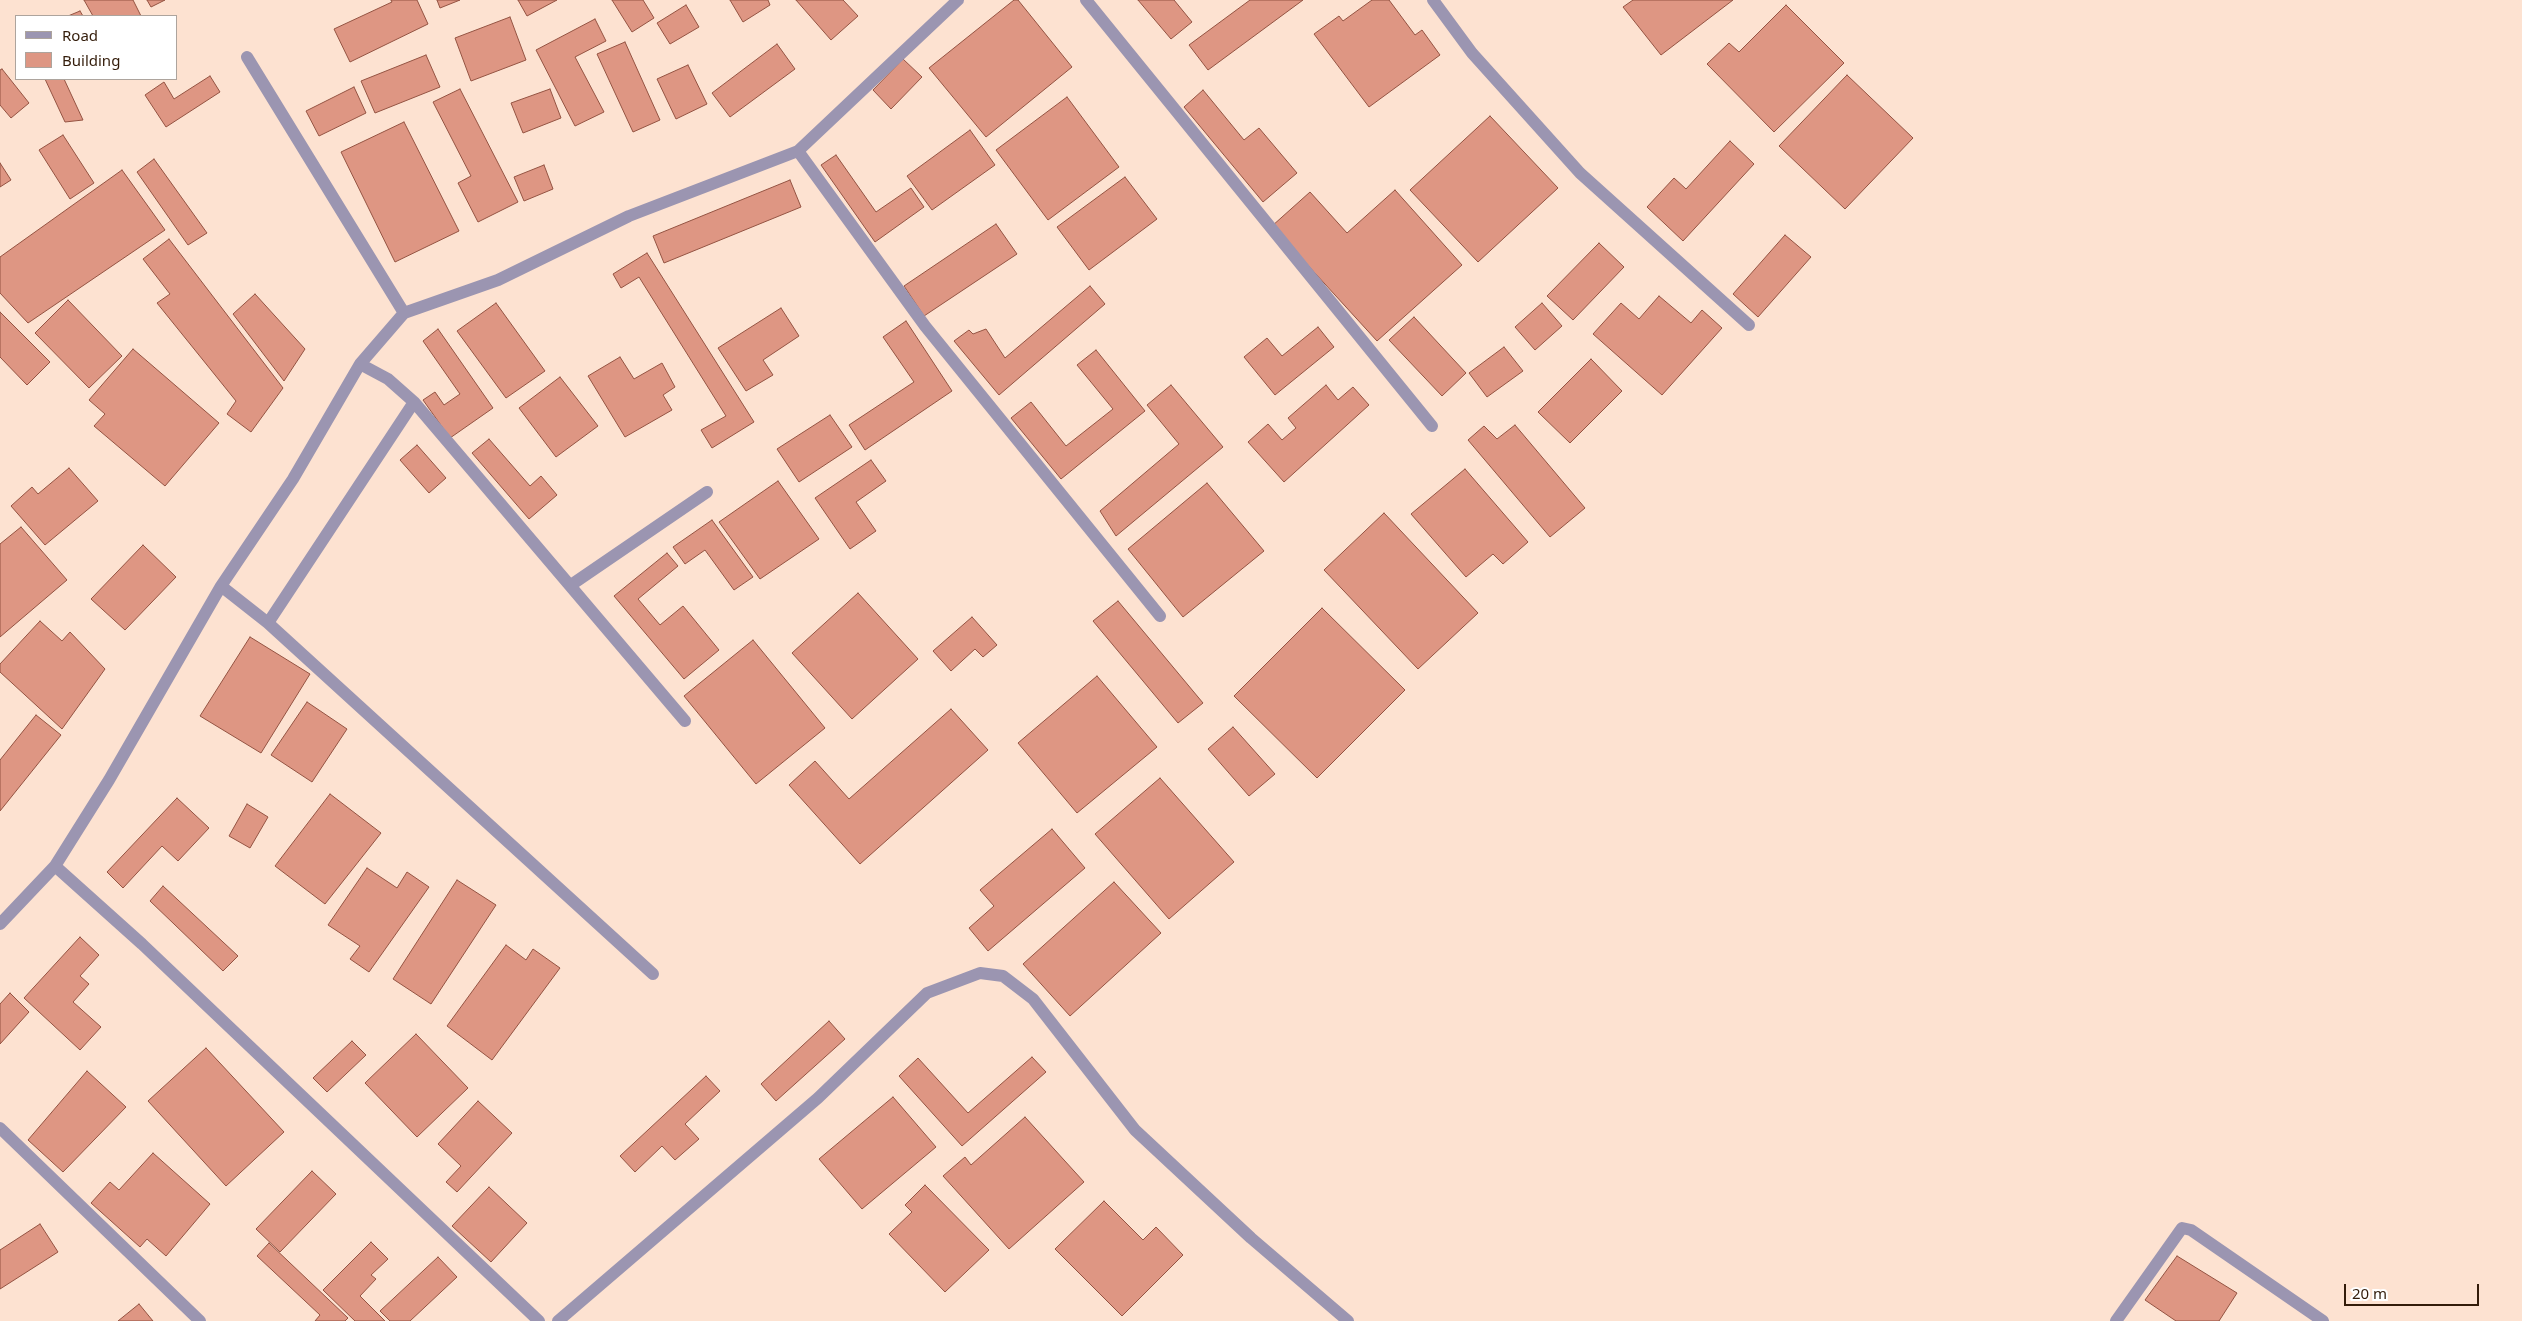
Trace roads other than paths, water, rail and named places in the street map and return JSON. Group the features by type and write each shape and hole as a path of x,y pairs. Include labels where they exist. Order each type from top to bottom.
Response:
{"street":[{"path":"0,924 55,866 109,780 221,586 293,479 360,364 404,313 498,280 629,216 798,151 958,0"},
{"path":"1086,0 1432,426"},
{"path":"1432,0 1472,53 1580,173 1748,325"},
{"path":"247,57 404,313"},
{"path":"798,151 925,326 1160,616"},
{"path":"360,364 388,379 414,402 685,721"},
{"path":"268,623 414,402"},
{"path":"571,585 707,492"},
{"path":"221,586 268,623 653,974"},
{"path":"55,866 142,944 539,1321"},
{"path":"558,1321 818,1098 927,993 980,973 1003,976 1033,998 1135,1130 1251,1238 1348,1321"},
{"path":"0,1128 200,1321"},
{"path":"2116,1321 2182,1228 2191,1230 2323,1321"}]}
